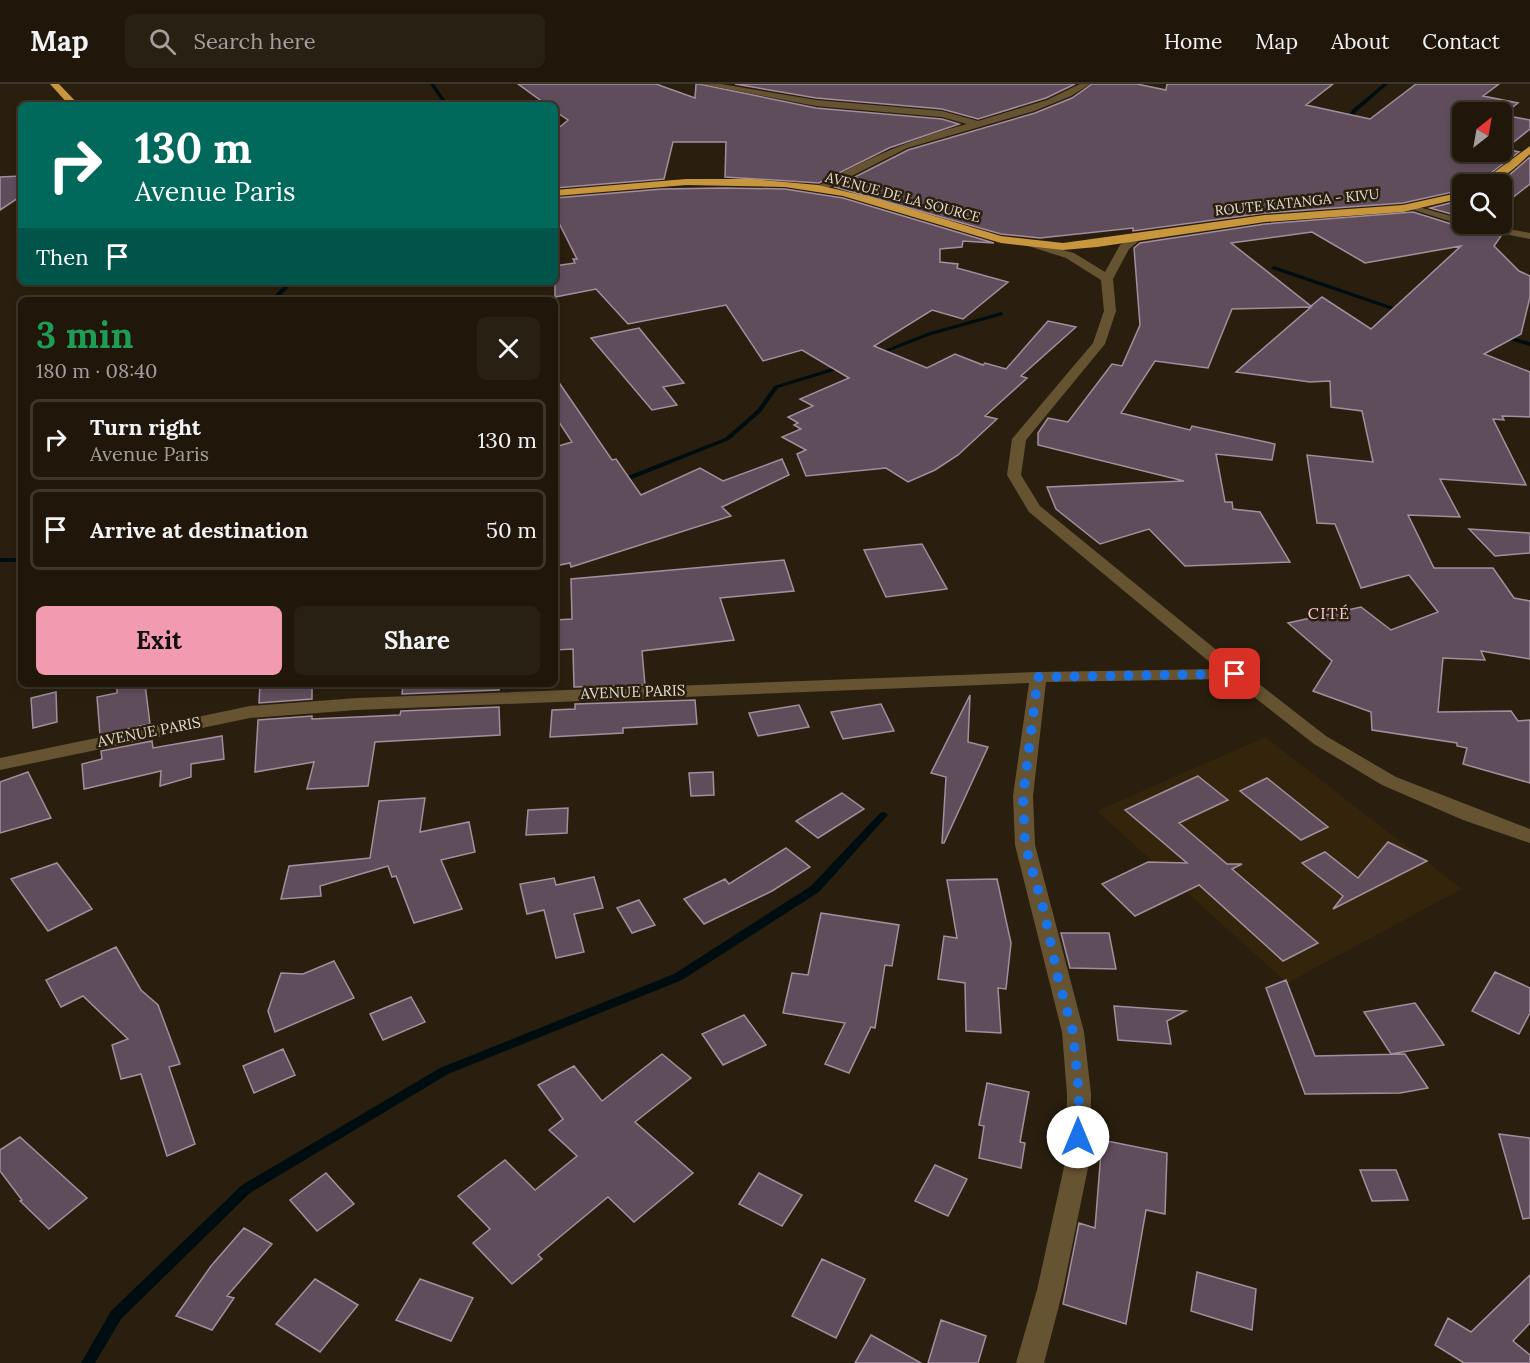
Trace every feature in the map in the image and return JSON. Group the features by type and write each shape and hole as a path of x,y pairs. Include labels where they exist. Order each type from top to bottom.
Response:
{"highway":[{"path":"54,84 71,102"},
{"path":"1499,174 1530,149"},
{"name":"AVENUE DE LA SOURCE","path":"558,193 688,182 775,183 820,189 1028,244 1100,244 1135,239"},
{"name":"ROUTE KATANGA - KIVU","path":"1135,239 1263,219 1415,207 1439,204 1452,199"}],"street":[{"path":"705,84 816,103 942,114 978,123"},
{"path":"820,189 854,168 892,151 929,137 1014,114 1086,84"},
{"path":"1415,207 1452,219"},
{"path":"1512,232 1530,236"},
{"path":"1135,239 1124,247 1107,279 1110,311 1099,344 1019,439 1014,475 1034,509 1235,674 1320,740 1389,781 1470,815 1530,836"},
{"path":"1028,244 1060,250 1081,259 1107,279"},
{"name":"AVENUE PARIS","path":"0,764 250,712 357,704 1038,677 1235,674"},
{"path":"1030,1363 1050,1290 1078,1147 1079,1094 1073,1032 1058,978 1044,911 1025,845 1023,796 1038,677"}],"shaded area":[{"path":"1265,737 1462,889 1287,983 1097,811"}],"building":[{"path":"518,84 656,84 695,98 696,84 699,84 816,108 942,119 959,124 889,148 819,183 725,177 726,142 673,142 664,179 558,188 558,128 568,120 558,113 558,102 543,102"},
{"path":"735,84 1075,84 1046,98 978,119 942,109 816,98"},
{"path":"1092,84 1137,84 1166,90 1167,84 1333,84 1306,105 1370,119 1416,84 1499,84 1483,96 1518,103 1512,108 1512,102 1452,102 1452,162 1506,162 1489,174 1452,174 1452,192 1403,203 1265,213 1133,231 1133,228 1040,238 1001,234 835,187 908,150 1035,113 1072,98"},
{"path":"1512,117 1530,120 1530,129 1512,143"},
{"path":"1512,150 1519,152 1512,157"},
{"path":"1530,157 1530,184 1512,198 1510,174"},
{"path":"18,176 18,198 0,210 0,177"},
{"path":"662,189 785,189 843,198 994,243 963,241 962,247 940,249 940,262 958,264 957,268 1008,282 963,319 932,310 874,346 927,368 955,354 983,365 985,363 1006,369 1048,321 1076,327 1021,376 1027,378 985,416 997,419 958,455 935,470 908,482 886,468 806,476 797,454 806,450 782,437 801,429 794,425 798,423 788,417 813,406 800,399 849,378 802,350 763,361 726,305 628,324 596,289 555,297 555,285 558,285 558,266 575,263 573,259 577,259 558,221 558,198"},
{"path":"1452,202 1452,214 1430,208"},
{"path":"1413,212 1452,224 1452,234 1501,236 1494,246 1519,271 1530,276 1530,297 1521,334 1484,354 1530,372 1530,417 1502,416 1504,420 1493,419 1526,485 1440,479 1460,517 1408,515 1434,568 1493,568 1514,598 1530,601 1530,659 1481,651 1485,660 1443,658 1438,712 1511,711 1518,721 1530,720 1530,783 1463,764 1467,748 1457,746 1457,743 1372,730 1371,712 1313,691 1332,661 1288,623 1361,607 1391,630 1438,612 1409,575 1361,588 1335,524 1317,523 1307,455 1373,462 1362,411 1331,407 1330,381 1310,382 1236,372 1311,307 1232,309 1208,368 1155,361 1121,413 1190,430 1192,426 1275,444 1272,460 1216,454 1225,502 1232,502 1233,509 1260,512 1290,562 1185,566 1149,529 1100,544 1056,509 1047,487 1184,481 1038,445 1038,433 1048,418 1068,422 1112,364 1122,366 1140,325 1134,248 1140,243 1265,224","holes":["1312,232 1365,263 1461,246 1371,329 1322,297 1311,306 1231,243"]},
{"path":"639,328 684,383 663,387 677,405 652,410 591,338"},
{"path":"560,384 612,460 616,459 641,495 700,468 723,481 782,459 789,475 722,507 731,516 571,567 570,563 558,565 558,446 572,442 558,421 558,385"},
{"path":"1469,529 1530,533 1530,553 1495,556"},
{"path":"922,544 947,589 886,597 864,550"},
{"path":"784,560 794,591 720,598 734,640 642,651 645,685 574,687 573,649 558,650 558,620 572,619 571,579"},
{"path":"117,687 145,687 150,724 100,735 97,697 117,693"},
{"path":"260,687 312,687 312,699 259,703"},
{"path":"403,687 499,687 499,690 402,694"},
{"path":"56,692 57,722 33,728 31,698"},
{"path":"970,695 968,742 988,747 944,843 942,843 946,777 931,773"},
{"path":"695,700 697,724 623,728 623,733 550,737 552,710 575,709 575,704"},
{"path":"881,704 894,731 843,739 831,712"},
{"path":"799,705 809,727 758,736 749,713"},
{"path":"499,707 500,735 375,742 368,786 307,789 314,762 255,772 258,720 312,716 312,719 400,715 401,711"},
{"path":"222,736 224,759 191,764 191,777 160,786 161,771 84,789 82,764 102,759 101,751 152,741 153,748"},
{"path":"28,772 51,818 0,833 0,782"},
{"path":"713,772 714,795 691,796 689,773"},
{"path":"1198,776 1228,800 1179,823 1227,864 1242,864 1232,869 1318,943 1283,961 1199,885 1135,916 1102,884 1148,862 1187,863 1125,810"},
{"path":"1267,778 1328,827 1301,840 1240,791"},
{"path":"842,793 864,809 818,838 796,821"},
{"path":"425,798 420,832 469,822 475,852 441,860 462,909 414,923 396,876 392,877 388,866 320,886 321,896 281,899 289,866 370,858 379,801"},
{"path":"568,808 567,833 526,835 528,810"},
{"path":"1388,842 1427,861 1333,909 1343,896 1302,863 1325,852 1358,878"},
{"path":"786,848 810,867 772,891 704,924 684,899 725,879 729,884"},
{"path":"57,863 92,909 48,931 11,879"},
{"path":"594,877 603,908 574,914 584,952 556,958 544,910 527,914 520,884 554,878 556,885"},
{"path":"997,879 1011,943 1006,989 998,988 1001,1033 966,1031 965,983 938,979 944,936 957,938 947,880"},
{"path":"639,900 655,925 632,933 617,908"},
{"path":"821,913 899,925 892,966 885,965 875,1028 871,1027 849,1073 825,1064 845,1023 783,1013 792,973 808,975"},
{"path":"1061,933 1109,933 1116,969 1070,968"},
{"path":"116,947 141,990 158,1005 180,1064 169,1067 195,1144 167,1156 141,1074 121,1079 112,1045 128,1039 83,996 61,1007 46,980"},
{"path":"334,961 354,998 275,1032 268,1011 281,973 303,974"},
{"path":"1495,972 1530,988 1530,1013 1519,1034 1472,1011"},
{"path":"1286,980 1315,1056 1405,1054 1428,1088 1400,1093 1305,1094 1266,988"},
{"path":"411,997 425,1022 383,1040 370,1014"},
{"path":"1415,1003 1444,1045 1391,1054 1364,1012"},
{"path":"1114,1006 1186,1011 1167,1021 1171,1044 1118,1040"},
{"path":"744,1015 766,1045 723,1065 702,1034"},
{"path":"283,1049 295,1075 254,1093 243,1066"},
{"path":"662,1054 691,1078 635,1122 693,1173 634,1222 608,1197 538,1255 542,1259 512,1284 473,1243 490,1229 458,1196 505,1160 535,1190 577,1156 549,1130 563,1119 538,1085 574,1066 602,1101"},
{"path":"987,1083 1029,1092 1020,1142 1025,1143 1021,1168 979,1158 984,1126 979,1125"},
{"path":"1499,1134 1530,1138 1530,1218 1523,1219"},
{"path":"20,1137 87,1198 49,1229 20,1201 22,1200 0,1171 0,1150"},
{"path":"1102,1140 1167,1153 1165,1214 1146,1210 1126,1324 1063,1304 1079,1223 1095,1228"},
{"path":"935,1165 967,1179 948,1216 915,1201"},
{"path":"1360,1170 1396,1170 1408,1200 1372,1201"},
{"path":"326,1173 354,1204 317,1231 290,1200"},
{"path":"759,1173 802,1195 782,1226 739,1204"},
{"path":"244,1228 272,1244 227,1296 234,1298 212,1330 176,1316 211,1266"},
{"path":"822,1259 865,1279 836,1338 792,1316"},
{"path":"1197,1272 1256,1289 1252,1330 1191,1311"},
{"path":"1530,1275 1530,1323 1513,1341 1530,1355 1530,1363 1464,1363 1435,1345 1448,1318 1471,1332"},
{"path":"315,1279 358,1305 320,1352 276,1324"},
{"path":"420,1279 473,1298 451,1341 396,1320"},
{"path":"941,1320 986,1336 978,1363 928,1363"},
{"path":"871,1335 921,1363 855,1363"}],"waterway":[{"path":"432,84 443,102"},
{"path":"1347,124 1354,111 1386,84"},
{"path":"1274,268 1403,312"},
{"path":"276,297 288,285"},
{"path":"875,355 929,334 1001,314"},
{"path":"1501,336 1530,344"},
{"path":"619,481 727,439 759,411 776,387 845,366"},
{"path":"0,560 18,560"},
{"path":"88,1363 116,1315 246,1189 444,1071 678,977 815,889 883,815"}],"district":[{"name":"CITÉ","path":"1329,613"}],"route":[{"path":"1078,1137 1079,1094 1073,1032 1058,978 1044,911 1025,845 1023,796 1030,756 1038,677 1235,674"}]}
